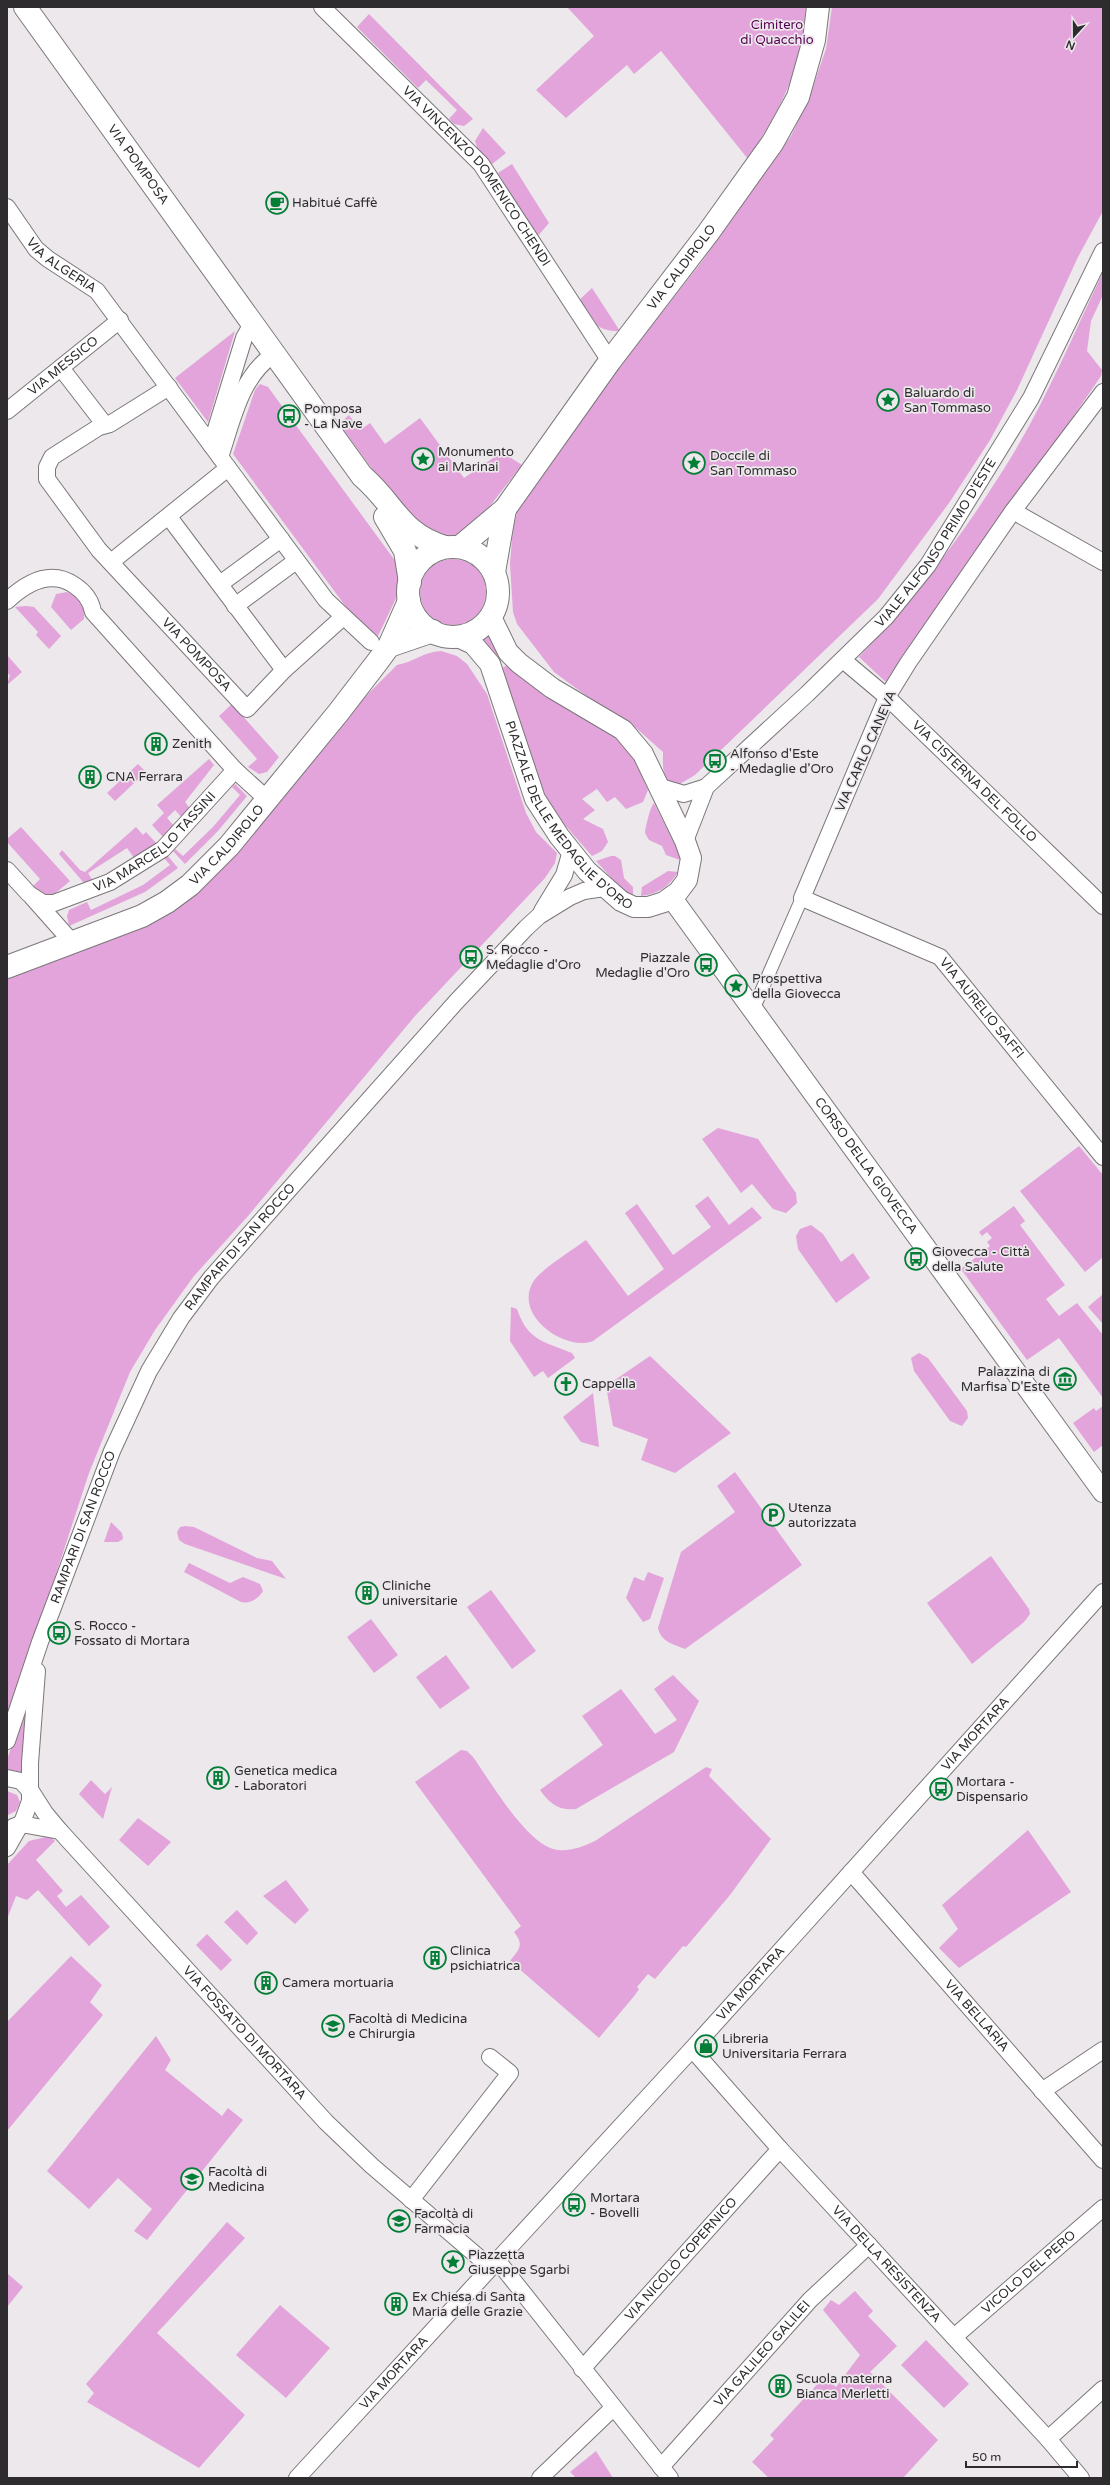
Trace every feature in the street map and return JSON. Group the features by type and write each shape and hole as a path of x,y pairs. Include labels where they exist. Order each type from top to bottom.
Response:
{"main road":[{"name":"VIA POMPOSA","path":"25,7 253,322 362,476 371,497 406,551 409,591"},
{"name":"VIA CALDIROLO","path":"7,967 142,916 178,895 214,862 268,800 380,644 409,591 423,558 433,551 453,547 505,509 610,361 708,233 788,117 807,70 818,7"},
{"name":"VIA POMPOSA","path":"362,476 379,490 415,535 429,543 453,547"},
{"name":"VIA CALDIROLO","path":"460,638 478,631 491,617 498,593 494,572 505,509"},
{"name":"VIA CALDIROLO","path":"453,547 478,554 486,560 494,572"},
{"path":"409,591 416,619 433,631 460,638"},
{"path":"380,644 433,631"}],"street":[{"name":"VIA VINCENZO DOMENICO CHENDI","path":"322,7 481,164 610,361"},
{"name":"VIA ALGERIA","path":"7,209 36,249 58,268 91,285 120,320"},
{"name":"VIALE ALFONSO PRIMO D'ESTE","path":"706,787 843,660 886,617 908,591 932,558 1031,398 1103,251"},
{"path":"120,320 326,600 342,618 380,644"},
{"name":"VIA MESSICO","path":"7,411 120,320"},
{"path":"220,456 244,338 253,322"},
{"path":"111,562 169,517 220,456 243,389 262,362 275,353"},
{"path":"61,368 105,425"},
{"name":"VIA POMPOSA","path":"169,387 52,457 47,467 47,479 111,562 247,709 284,670 342,618"},
{"name":"VIA CARLO CANEVA","path":"753,1010 887,697 908,663 1013,511 1103,392"},
{"path":"1013,511 1103,562"},
{"path":"169,517 284,670"},
{"path":"220,584 281,539"},
{"path":"236,606 296,561"},
{"path":"7,601 26,585 41,579 60,578 79,588 91,602 93,612 235,770 268,800"},
{"name":"PIAZZALE DELLE MEDAGLIE D'ORO","path":"460,638 473,644 490,664 535,799 546,818 572,851 604,888 628,905 639,907 656,906 671,897 684,885 691,867 691,858 685,841 660,787 632,740 623,730 552,688 519,663 508,652 491,617"},
{"name":"VIA CISTERNA DEL FOLLO","path":"843,660 887,697 1103,906"},
{"name":"VIA MARCELLO TASSINI","path":"29,894 43,902 54,903 110,882 163,849 235,770"},
{"path":"660,787 684,794 706,787"},
{"path":"685,841 706,787"},
{"name":"RAMPARI DI SAN ROCCO","path":"7,1741 40,1642 117,1438 149,1371 181,1318 211,1278 400,1065 539,916 564,875 572,851"},
{"name":"VIA MARCELLO TASSINI","path":"7,870 72,942"},
{"name":"RAMPARI DI SAN ROCCO","path":"539,916 577,894 604,888"},
{"name":"CORSO DELLA GIOVECCA","path":"671,897 1103,1492"},
{"name":"VIA AURELIO SAFFI","path":"802,898 940,957 1103,1157"},
{"path":"64,899 63,925 72,942"},
{"name":"VIA MORTARA","path":"297,2478 692,2049 1103,1592"},
{"name":"RAMPARI DI SAN ROCCO","path":"7,1848 14,1826 28,1810 31,1791 30,1763 32,1717 40,1642"},
{"path":"7,1778 21,1781 31,1791"},
{"name":"VIA FOSSATO DI MORTARA","path":"31,1791 45,1813 60,1831 326,2122 439,2224 493,2264"},
{"path":"14,1826 60,1831"},
{"name":"VIA BELLARIA","path":"851,1872 1103,2160"},
{"name":"VIA DELLA RESISTENZA","path":"692,2049 780,2149 1048,2439 1081,2478"},
{"path":"1042,2091 1103,2050"},
{"path":"411,2200 510,2073 490,2057"},
{"name":"VIA NICOLÒ COPERNICO","path":"582,2369 780,2149"},
{"name":"VICOLO DEL PERO","path":"954,2337 1103,2208"},
{"name":"VIA GALILEO GALILEI","path":"665,2472 810,2300 869,2245"},
{"path":"493,2264 582,2369 665,2472"},
{"path":"1048,2439 1103,2389"},
{"path":"540,2478 613,2408"}],"green space":[{"name":"Cimitero di Quacchio","path":"567,7 806,7 800,49 790,83 771,122 748,159 661,51 634,74 627,65 566,118 536,90 594,36"},
{"path":"832,7 1103,7 1103,211 1078,257 1017,390 990,440 949,503 878,599 695,775 678,785 668,780 664,773 663,752 636,728 592,700 554,672 517,624 513,612 510,564 513,527 518,509 624,361 700,264 791,136 809,98 826,49"},
{"path":"369,14 473,119 464,126 454,124 449,119 457,110 426,80 418,88 357,27"},
{"path":"483,128 506,153 491,165 478,150 475,141"},
{"path":"512,164 549,223 537,237 498,173"},
{"path":"1103,272 1103,295 1091,321 1087,351 1102,370 1101,376 889,685 859,657 898,614 934,569 968,523 1000,475 1042,401"},
{"path":"592,288 620,331 612,331 594,324 577,302"},
{"path":"235,331 208,422 175,378"},
{"path":"260,384 268,387 396,562 399,592 378,636 352,615 233,454 255,390"},
{"path":"349,415 360,430 370,423 385,444 420,418 464,478 502,452 522,465 482,516 456,539 443,540 415,527 339,424"},
{"path":"453,559 466,562 476,569 483,579 486,592 483,605 476,615 466,622 453,625 440,622 430,615 423,605 420,592 423,579 430,569 440,562"},
{"path":"67,592 78,599 84,614 84,619 71,630 51,607 56,594"},
{"path":"15,607 34,607 61,636 49,649 36,635 38,632"},
{"path":"489,632 502,652 492,658 476,639"},
{"path":"441,651 457,656 467,664 487,694 526,813 536,832 557,853 555,863 545,878 415,1016 248,1216 194,1276 155,1330 130,1372 89,1473 7,1724 7,976 131,930 397,665 409,662 429,653"},
{"path":"7,655 22,672 7,685 10,675 7,673"},
{"path":"510,663 611,732 630,751 648,790 643,802 626,809 615,797 607,802 597,789 582,799 595,810 583,819 603,829 608,842 602,851 592,856 543,800 498,671"},
{"path":"232,704 279,757 267,772 259,774 248,767 257,759 219,716"},
{"path":"209,759 214,765 185,802 192,811 184,820 175,810 167,818 176,828 164,838 152,825 164,813 157,805"},
{"path":"138,764 146,772 115,801 107,793"},
{"path":"235,784 247,796 218,831 185,864 173,851 175,849 183,856 213,827 240,795 232,787"},
{"path":"654,803 679,853 680,860 666,855 662,846 649,840 645,833 647,821"},
{"path":"21,827 70,881 52,896 45,898 31,888 40,879 7,842 7,839"},
{"path":"136,827 143,835 146,832 157,844 134,858 127,848 88,873 94,883 84,883 59,854 62,850 80,870 85,872"},
{"path":"167,855 178,868 145,892 69,926 67,916 69,910 87,902 91,910 143,885 170,865 164,858"},
{"path":"615,856 621,860 624,878 633,887 633,895 624,892 596,861"},
{"path":"668,871 678,872 667,886 652,894 641,896 642,887"},
{"path":"718,1128 758,1139 796,1193 797,1203 786,1213 773,1209 752,1184 741,1193 702,1139"},
{"path":"1079,1146 1103,1175 1103,1257 1085,1272 1020,1191"},
{"path":"708,1196 729,1225 752,1207 762,1218 593,1341 582,1343 569,1341 557,1336 545,1328 536,1319 530,1307 529,1295 533,1282 558,1260 586,1240 628,1296 664,1269 625,1213 637,1204 673,1255 711,1227 695,1206"},
{"path":"1014,1206 1025,1221 1020,1225 1065,1285 1046,1299 1059,1316 1077,1303 1103,1335 1103,1398 1059,1338 1027,1360 961,1269 990,1246 987,1242 992,1238 987,1232 982,1236 979,1232"},
{"path":"811,1225 823,1234 841,1262 853,1253 870,1278 836,1303 798,1249 796,1236 800,1229"},
{"path":"1103,1294 1103,1324 1088,1307"},
{"path":"511,1307 517,1309 521,1320 532,1334 545,1342 572,1353 575,1358 548,1378 543,1371 534,1377 510,1341"},
{"path":"919,1353 928,1358 967,1411 968,1418 962,1426 950,1421 914,1371 911,1358"},
{"path":"650,1356 731,1433 675,1473 641,1460 648,1439 613,1426 606,1386"},
{"path":"593,1393 599,1447 581,1442 563,1417"},
{"path":"1103,1406 1103,1445 1094,1452 1073,1423 1094,1408 1096,1411"},
{"path":"735,1472 802,1565 685,1649 672,1644 665,1639 658,1628 681,1552 735,1512 717,1486"},
{"path":"111,1522 122,1533 123,1539 118,1542 104,1542"},
{"path":"180,1527 194,1527 257,1558 272,1561 286,1579 185,1544 179,1540 177,1532"},
{"path":"991,1556 1029,1609 1030,1614 1024,1622 972,1664 927,1603"},
{"path":"189,1563 230,1583 243,1577 260,1584 263,1591 254,1600 241,1602 184,1572"},
{"path":"648,1572 664,1578 650,1619 643,1622 626,1598 634,1577 644,1581"},
{"path":"491,1590 536,1651 512,1669 467,1607"},
{"path":"371,1619 398,1655 374,1673 347,1637"},
{"path":"446,1655 470,1688 440,1709 416,1677"},
{"path":"673,1675 699,1701 674,1752 576,1809 560,1808 551,1803 540,1790 603,1745 582,1716 621,1689 655,1734 677,1720 654,1689"},
{"path":"29,1694 23,1773 7,1770 7,1760"},
{"path":"461,1750 467,1751 473,1757 498,1795 531,1835 542,1844 553,1849 569,1850 595,1841 706,1767 712,1769 709,1776 771,1839 730,1895 686,1947 683,1946 655,1979 648,1974 637,1987 639,1989 635,1995 599,2038 510,1961 520,1946 519,1940 514,1932 521,1926 415,1782"},
{"path":"91,1780 105,1794 112,1787 103,1819 79,1794"},
{"path":"7,1791 17,1795 20,1802 16,1811 8,1815"},
{"path":"138,1818 171,1842 148,1866 119,1840"},
{"path":"1028,1830 1071,1892 959,1968 939,1948 958,1929 942,1905"},
{"path":"50,1836 55,1841 36,1860 63,1891 57,1896 66,1907 81,1895 110,1927 89,1946 38,1890 27,1900 16,1896 7,1919 7,1865 29,1841"},
{"path":"286,1880 309,1910 295,1924 263,1896"},
{"path":"237,1910 258,1933 247,1945 224,1922"},
{"path":"207,1934 232,1960 221,1971 196,1945"},
{"path":"71,1956 102,1985 90,2002 103,2015 7,2131 7,2022"},
{"path":"156,2036 171,2060 165,2070 222,2116 228,2108 243,2120 147,2240 134,2231 152,2209 118,2178 89,2209 47,2171"},
{"path":"227,2222 245,2238 157,2333 245,2415 199,2468 87,2402 94,2393 86,2384"},
{"path":"7,2273 23,2287 7,2307"},
{"path":"855,2291 873,2311 868,2316 897,2346 870,2372 938,2440 903,2478 769,2478 752,2462 774,2439 770,2435 824,2377 836,2387 860,2355 823,2310 831,2300 839,2305"},
{"path":"280,2305 330,2348 286,2398 236,2355"},
{"path":"926,2340 969,2384 944,2408 901,2365"},
{"path":"596,2451 613,2478 576,2478 570,2472"}],"place":[{"name":"Habitué Caffè","path":"277,203"},
{"name":"Baluardo di San Tommaso","path":"888,400"},
{"name":"Pomposa - La Nave","path":"289,416"},
{"name":"Monumento ai Marinai","path":"423,459"},
{"name":"Doccile di San Tommaso","path":"694,463"},
{"name":"Zenith","path":"156,744"},
{"name":"Alfonso d'Este - Medaglie d'Oro","path":"715,761"},
{"name":"CNA Ferrara","path":"90,777"},
{"name":"S. Rocco - Medaglie d'Oro","path":"471,957"},
{"name":"Piazzale Medaglie d'Oro","path":"706,965"},
{"name":"Prospettiva della Giovecca","path":"736,986"},
{"name":"Giovecca - Città della Salute","path":"916,1259"},
{"name":"Palazzina di Marfisa D'Este","path":"1065,1379"},
{"name":"Cappella","path":"566,1384"},
{"name":"Utenza autorizzata","path":"773,1515"},
{"name":"Cliniche universitarie","path":"367,1593"},
{"name":"S. Rocco - Fossato di Mortara","path":"59,1633"},
{"name":"Genetica medica - Laboratori","path":"218,1778"},
{"name":"Mortara - Dispensario","path":"941,1789"},
{"name":"Clinica psichiatrica","path":"435,1958"},
{"name":"Camera mortuaria","path":"266,1983"},
{"name":"Facoltà di Medicina e Chirurgia","path":"333,2026"},
{"name":"Libreria Universitaria Ferrara","path":"706,2046"},
{"name":"Facoltà di Medicina","path":"192,2179"},
{"name":"Mortara - Bovelli","path":"574,2205"},
{"name":"Facoltà di Farmacia","path":"399,2221"},
{"name":"Piazzetta Giuseppe Sgarbi","path":"453,2262"},
{"name":"Ex Chiesa di Santa Maria delle Grazie","path":"396,2304"},
{"name":"Scuola materna Bianca Merletti","path":"780,2386"}]}
